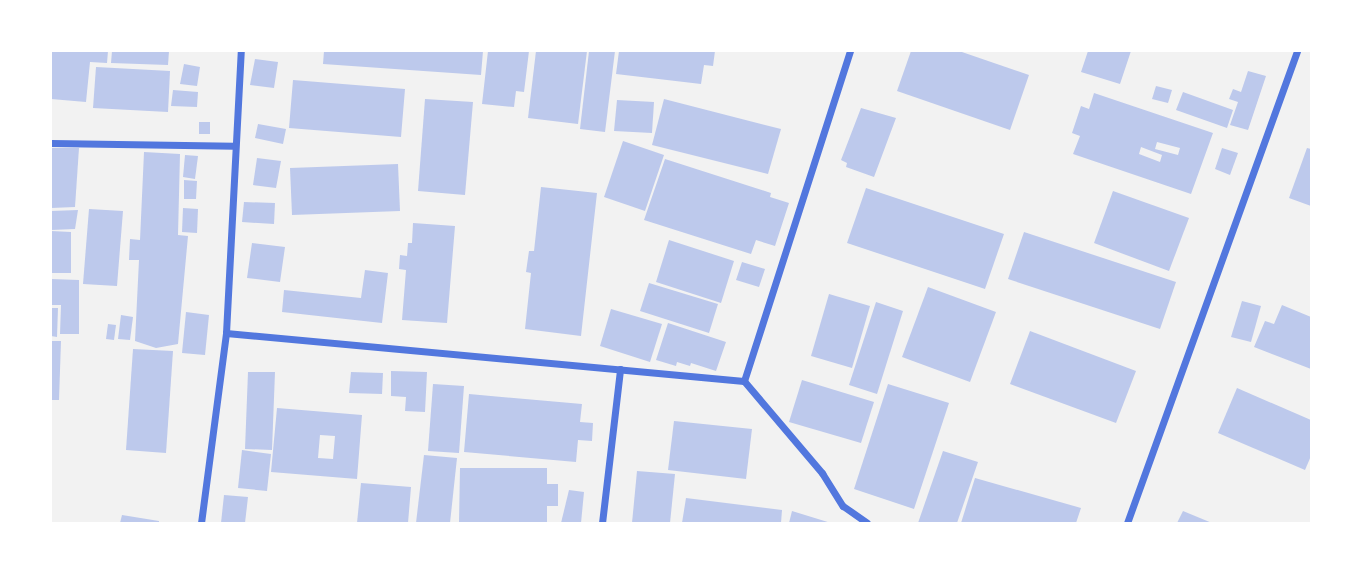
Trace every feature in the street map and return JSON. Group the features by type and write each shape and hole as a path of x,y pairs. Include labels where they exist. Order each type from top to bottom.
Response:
{"street":[{"path":"201,523 226,333 241,51"},
{"path":"744,381 850,51"},
{"path":"1127,523 1297,51"},
{"path":"51,143 234,146"},
{"path":"226,333 744,381 822,473 843,506 867,523"},
{"path":"602,523 620,369"}],"building":[{"path":"51,51 108,51 107,63 90,62 86,102 51,99"},
{"path":"112,51 169,51 168,65 111,63"},
{"path":"324,51 483,51 481,75 323,64"},
{"path":"488,51 529,51 524,92 516,91 514,107 482,104"},
{"path":"536,51 587,51 578,124 528,118"},
{"path":"589,51 615,51 605,132 580,129"},
{"path":"619,51 715,51 713,66 704,65 701,84 616,74"},
{"path":"911,51 959,51 1029,75 1010,130 897,91"},
{"path":"1088,51 1131,51 1120,84 1081,72"},
{"path":"255,59 278,62 274,88 250,85"},
{"path":"184,64 200,67 197,86 180,84"},
{"path":"96,67 170,71 168,112 93,108"},
{"path":"1248,71 1266,76 1248,130 1230,125 1238,102 1229,99 1233,89 1241,92"},
{"path":"293,80 405,89 401,137 289,128"},
{"path":"1156,86 1172,90 1168,103 1152,99"},
{"path":"173,90 198,92 197,107 171,106"},
{"path":"1183,92 1233,110 1227,128 1176,110"},
{"path":"1094,93 1213,133 1191,194 1073,154 1080,136 1072,133 1081,106 1089,109","holes":["1157,142 1180,148 1178,155 1155,149","1141,147 1162,155 1160,162 1139,154"]},
{"path":"425,99 473,102 465,195 418,191"},
{"path":"664,99 781,129 768,174 652,145"},
{"path":"617,100 654,102 652,133 614,131"},
{"path":"861,108 896,118 874,177 846,167 847,163 841,160"},
{"path":"199,122 210,122 210,134 199,134"},
{"path":"258,124 286,129 283,144 255,138"},
{"path":"623,141 664,155 645,211 604,197"},
{"path":"51,148 79,148 75,207 51,208"},
{"path":"1222,148 1238,153 1230,175 1215,169"},
{"path":"1307,148 1311,149 1311,206 1289,198"},
{"path":"144,152 180,154 178,235 188,236 178,344 156,348 135,341 139,260 129,260 130,239 140,240"},
{"path":"185,155 198,156 195,179 183,177"},
{"path":"257,158 281,161 276,188 253,185"},
{"path":"665,159 771,193 770,197 789,203 775,246 756,240 751,254 644,220"},
{"path":"398,164 400,211 292,215 290,168"},
{"path":"184,180 197,181 196,199 184,199"},
{"path":"541,187 597,193 581,336 525,329 531,273 526,272 529,251 534,251"},
{"path":"866,188 1004,234 985,289 847,243"},
{"path":"1113,191 1189,218 1169,271 1094,243"},
{"path":"244,202 275,203 274,224 242,222"},
{"path":"183,208 198,209 197,233 182,232"},
{"path":"89,209 123,211 117,286 83,284"},
{"path":"78,210 75,229 51,230 51,211"},
{"path":"413,223 455,226 447,323 402,320 406,270 399,269 400,255 407,256 408,243 412,243"},
{"path":"51,231 71,232 71,273 51,273"},
{"path":"1024,232 1176,282 1160,329 1008,279"},
{"path":"669,240 734,261 721,303 656,282"},
{"path":"252,243 285,247 280,282 247,278"},
{"path":"742,262 765,269 759,287 736,280"},
{"path":"365,270 388,273 382,323 282,312 284,290 361,298"},
{"path":"51,279 79,280 79,334 60,334 61,305 51,305"},
{"path":"649,283 718,304 709,333 640,311"},
{"path":"928,287 996,312 970,382 902,357"},
{"path":"829,294 870,306 852,368 811,356"},
{"path":"1242,301 1261,306 1251,342 1231,337"},
{"path":"876,302 903,311 877,394 849,385"},
{"path":"1282,305 1311,317 1311,369 1254,347 1265,321 1274,324"},
{"path":"51,308 58,308 57,337 51,336"},
{"path":"611,309 662,324 650,362 600,346"},
{"path":"186,312 209,315 205,355 182,353"},
{"path":"121,315 133,317 130,340 118,339"},
{"path":"668,323 726,342 716,371 691,363 690,366 677,362 676,366 656,360"},
{"path":"108,324 116,325 114,340 106,339"},
{"path":"1030,331 1136,371 1116,423 1010,384"},
{"path":"51,341 61,341 59,400 51,400"},
{"path":"133,349 173,351 166,453 126,450"},
{"path":"391,371 427,372 425,412 405,411 406,397 391,396"},
{"path":"248,372 275,372 272,450 245,449"},
{"path":"351,372 383,373 382,394 349,393"},
{"path":"802,380 874,402 861,443 789,422"},
{"path":"433,384 464,386 459,453 428,451"},
{"path":"888,384 949,403 914,509 854,489"},
{"path":"1237,388 1311,420 1311,456 1305,470 1218,433"},
{"path":"469,394 582,404 580,422 593,423 592,441 578,440 576,462 464,452"},
{"path":"277,408 362,415 357,479 271,472","holes":["320,435 335,436 333,459 318,458"]},
{"path":"674,421 752,429 746,479 668,470"},
{"path":"242,450 271,454 267,491 238,488"},
{"path":"943,451 978,462 957,523 918,523"},
{"path":"424,455 457,458 450,523 416,523"},
{"path":"460,468 547,468 547,484 558,484 558,506 547,506 547,523 459,523"},
{"path":"637,471 675,474 670,523 632,523"},
{"path":"975,478 1081,508 1076,523 961,523"},
{"path":"361,483 411,487 408,523 357,523"},
{"path":"569,490 584,492 581,523 561,523"},
{"path":"224,495 248,497 245,523 221,523"},
{"path":"686,498 782,510 781,523 682,523"},
{"path":"792,511 831,523 789,523"},
{"path":"1183,511 1212,523 1177,523"},
{"path":"122,515 159,521 159,523 120,523"}]}
